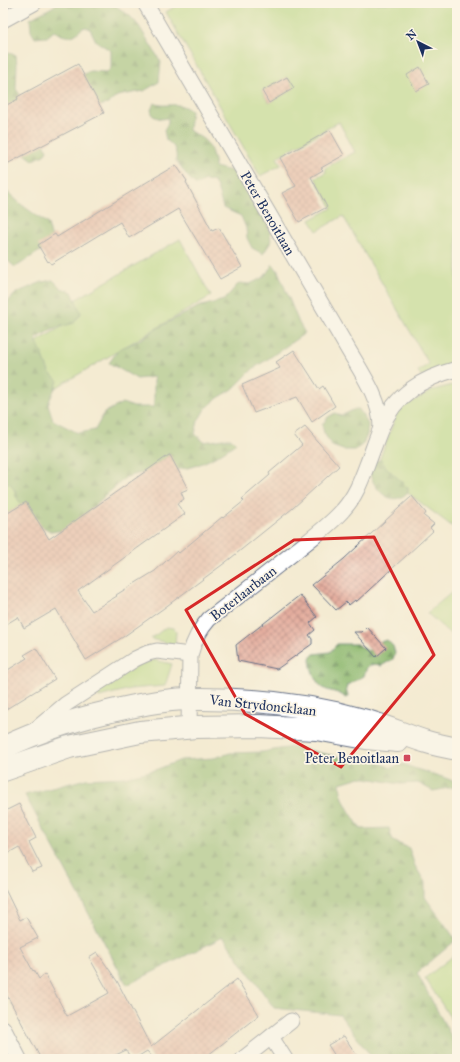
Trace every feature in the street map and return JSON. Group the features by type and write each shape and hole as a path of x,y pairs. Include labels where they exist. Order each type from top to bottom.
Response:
{"main road":[{"path":"3,748 56,725 98,714 148,704 189,699"},
{"name":"Van Strydoncklaan","path":"189,699 247,701 300,706 367,721 429,743 457,749"},
{"name":"Van Strydoncklaan","path":"189,727 258,726 301,728 366,738 429,743"},
{"path":"3,770 77,746 140,732 189,727"}],"street":[{"path":"3,20 34,3"},
{"name":"Peter Benoitlaan","path":"145,3 372,393 379,407 381,427"},
{"name":"Boterlaarbaan","path":"189,727 190,655 193,643 199,631 209,619 317,534 343,510 355,494 363,478 381,427 398,400 412,388 426,380 457,369"},
{"path":"30,735 66,704 135,659 157,651 190,655"},
{"path":"243,1059 291,1021"},
{"path":"3,1028 19,1059"},
{"path":"271,1037 285,1059"}],"highlighted area":[{"path":"374,537 434,655 341,767 245,714 186,610 294,540"}],"green space":[{"path":"58,3 115,3 116,6 130,16 139,26 161,62 159,82 144,91 117,96 108,104 98,106 76,78 90,71 107,72 111,68 111,51 96,41 90,29 86,27 70,36 62,35 54,31 47,37 35,38 31,31 30,19"},
{"path":"181,3 457,3 457,364 421,376 418,371 429,364 343,216 317,231 310,220 332,208 315,178 326,172 325,168 355,152 339,122 277,157 281,165 260,176 166,12","holes":["287,77 294,88 269,103 262,91"]},
{"path":"9,53 16,55 16,89 23,99 47,150 44,155 33,160 22,152 3,114 3,54"},
{"path":"154,103 159,105 176,105 186,107 191,111 189,130 206,142 213,156 215,167 236,172 240,177 253,204 263,211 270,231 271,242 263,254 252,248 247,238 246,228 241,216 223,208 217,187 213,181 204,180 197,185 191,180 176,161 175,149 172,144 166,140 164,130 168,123 168,118 161,119 153,116 151,110"},
{"path":"3,188 22,205 48,224 53,243 15,267 7,260 3,250"},
{"path":"180,239 211,296 3,419 3,362 81,315 73,301"},
{"path":"273,264 278,271 299,323 305,333 254,368 233,389 218,398 205,409 198,421 195,434 204,442 232,439 236,443 217,456 194,466 178,469 167,468 162,460 145,472 126,477 85,514 85,519 74,528 52,532 34,522 15,495 15,491 10,483 3,484 3,306 16,293 42,282 53,280 61,288 72,292 81,313 74,323 52,329 36,339 49,372 58,381 48,404 53,420 78,433 95,430 104,413 122,403 134,407 154,407 154,377 137,379 109,363 119,349 138,341 161,326 198,307 224,300 239,283 250,284 264,277"},
{"path":"457,384 457,530 376,469 398,410 433,390"},
{"path":"355,409 359,409 368,424 367,435 363,444 355,450 343,450 332,446 324,433 322,425 328,417 335,413 341,416"},
{"path":"381,460 386,467 408,488 408,492 402,497 395,499 389,498 384,495 374,484 369,471 375,461"},
{"path":"3,463 26,502 3,516"},
{"path":"457,588 457,640 427,613"},
{"path":"166,627 174,628 176,632 175,645 151,639"},
{"path":"387,640 393,646 395,653 393,659 381,666 374,664 367,667 364,676 347,685 346,690 349,697 345,698 338,693 325,689 316,680 310,662 310,658 314,654 330,652 337,644 357,644 368,651 377,643"},
{"path":"154,660 172,664 165,686 130,689 99,697 95,692 138,665"},
{"path":"292,747 339,757 366,757 391,768 403,764 444,777 457,783 457,789 454,787 433,791 418,783 400,784 360,777 340,783 344,801 361,829 389,828 393,841 409,848 415,866 425,882 425,897 456,940 417,973 457,1047 457,1059 373,1059 340,1015 274,1008 223,937 127,985 25,795 86,779 124,777 155,770 181,760 214,758 230,753 262,752"},
{"path":"457,953 457,1028 425,978"}],"building":[{"path":"78,64 104,113 3,166 3,107 18,99 17,97"},
{"path":"420,67 429,84 416,91 407,75"},
{"path":"287,77 294,88 269,103 262,91"},
{"path":"330,130 344,155 321,168 323,170 311,177 327,207 299,222 282,193 296,186 280,158"},
{"path":"176,165 187,181 186,182 212,231 219,228 242,267 220,279 178,209 129,238 120,222 51,264 49,261 48,262 38,245 55,234 57,237"},
{"path":"294,350 319,389 323,386 335,406 312,422 297,397 254,413 242,385 280,368 276,362"},
{"path":"305,427 339,466 293,508 226,562 123,637 86,660 56,609 24,628 18,617 3,626 3,516 26,502 49,539 170,455 188,489 181,492 184,499 177,504 185,514 78,591 92,611 155,571 177,551 179,553 222,517 223,518 244,501 242,499 270,475 269,473 302,445 294,435"},
{"path":"412,496 426,513 424,516 434,524 430,528 433,531 356,602 355,600 349,605 346,602 336,610 312,585 344,559"},
{"path":"300,595 317,617 310,623 315,630 309,635 312,639 312,644 277,669 238,661 236,645"},
{"path":"367,627 386,648 376,657 354,632 362,632"},
{"path":"36,648 55,679 3,711 3,673 27,658 24,655"},
{"path":"19,804 36,838 29,842 42,868 32,872 19,847 3,856 3,812"},
{"path":"3,885 20,920 26,917 38,938 20,947 39,979 45,974 67,1016 109,993 89,957 97,952 117,981 151,1047 237,979 259,1015 203,1059 154,1059 147,1051 134,1059 131,1059 126,1050 108,1059 41,1059 3,988"},
{"path":"344,1036 359,1059 337,1059 328,1045"}],"place":[{"name":"Peter Benoitlaan","path":"407,758"}]}
